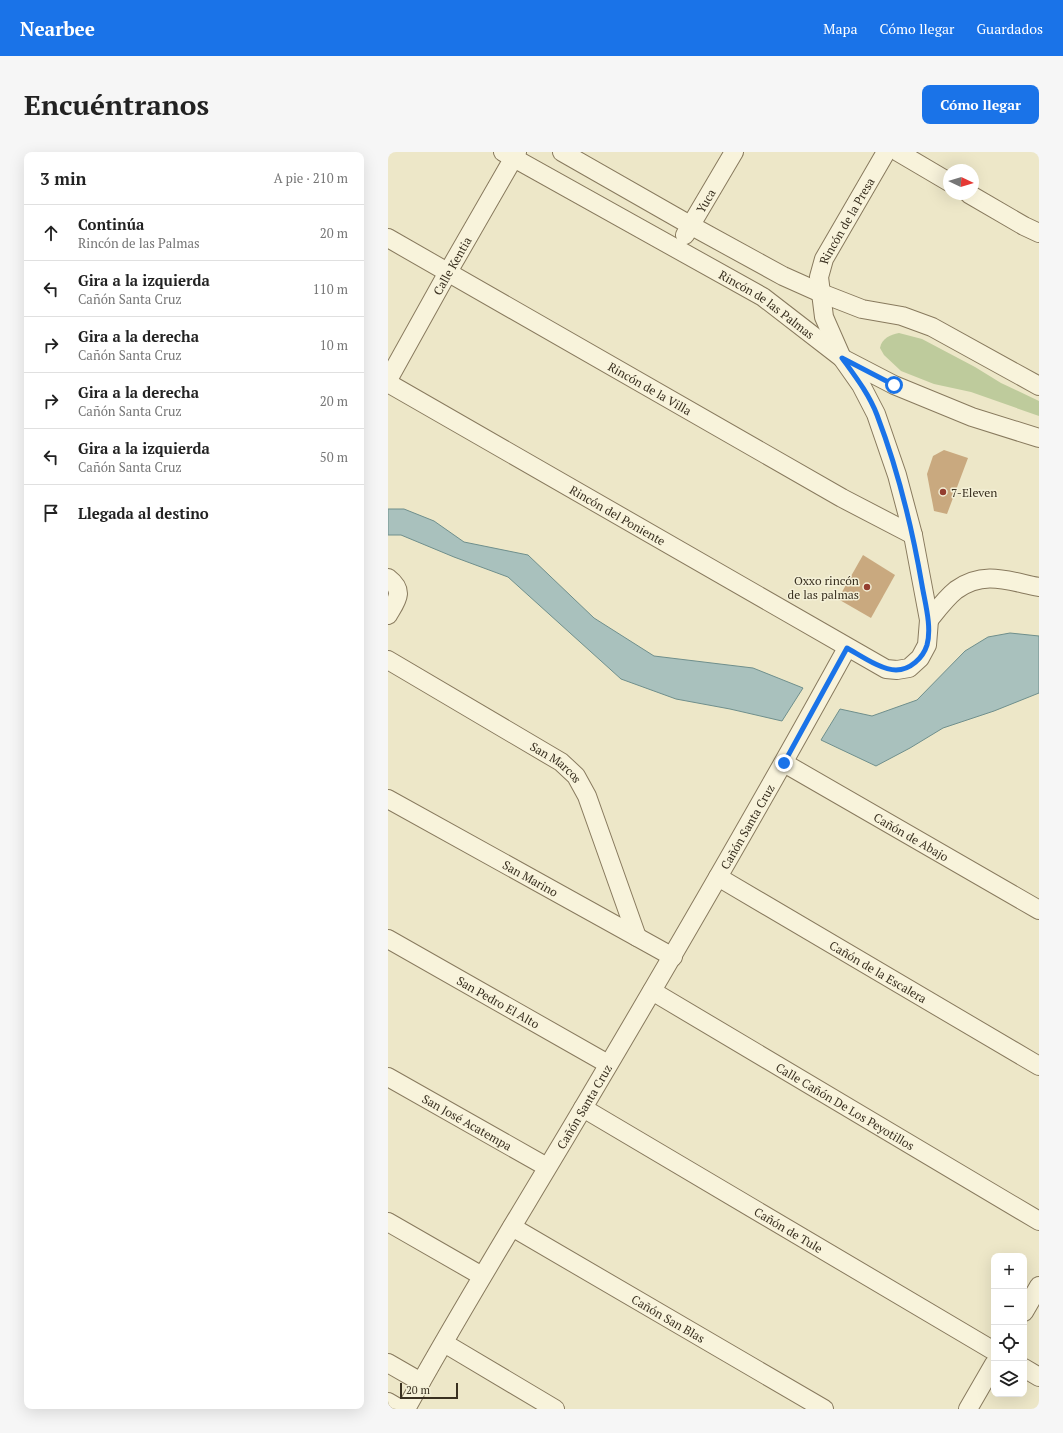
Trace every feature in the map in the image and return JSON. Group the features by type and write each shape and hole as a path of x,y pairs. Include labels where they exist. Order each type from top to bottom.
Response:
{"street":[{"path":"562,152 588,159 690,225 783,276 862,309 902,316 932,327 1039,386"},
{"name":"Yuca","path":"678,248 690,225 734,152"},
{"name":"Rincón de la Presa","path":"821,293 820,277 824,259 886,152"},
{"path":"898,152 943,178"},
{"name":"Rincón de las Palmas","path":"511,154 763,297 842,358 894,385 972,417 1039,438"},
{"name":"Calle Kentia","path":"388,380 511,154"},
{"path":"979,200 1024,226 1039,232"},
{"name":"Rincón de la Villa","path":"388,238 842,498 913,535"},
{"path":"821,293 824,317 842,358 861,385 876,414 897,476 913,535 929,620 927,645 920,658 909,668 897,670 886,669 847,648"},
{"name":"Rincón del Poniente","path":"388,383 847,648"},
{"path":"929,620 955,591 971,581 988,578 1039,587"},
{"path":"388,615 395,603 393,584"},
{"name":"Cañón Santa Cruz","path":"406,1409 482,1276 673,957 784,763 847,648"},
{"name":"San Marcos","path":"388,660 561,762 576,776 586,796 637,937"},
{"name":"Cañón de Abajo","path":"784,763 1039,910"},
{"name":"San Marino","path":"388,799 673,957"},
{"name":"Cañón de la Escalera","path":"718,876 1039,1066"},
{"name":"San Pedro El Alto","path":"388,939 608,1064"},
{"name":"Calle Cañón De Los Peyotillos","path":"652,991 1039,1221"},
{"name":"San José Acatempa","path":"388,1077 547,1167"},
{"name":"Cañón de Tule","path":"583,1108 991,1349"},
{"path":"388,1222 482,1276"},
{"name":"Cañón San Blas","path":"512,1227 824,1409"},
{"path":"1027,1307 1039,1286"},
{"path":"444,1343 555,1409"},
{"path":"388,1363 421,1382"},
{"path":"968,1409 991,1369"},
{"path":"1027,1370 1039,1377"},
{"path":"388,1402 400,1409"}],"green space":[{"path":"899,333 922,339 975,367 1001,383 1039,401 1039,416 971,392 934,384 901,371 884,355 880,348 887,338"}],"water":[{"path":"388,509 404,509 434,521 464,542 528,555 594,618 654,656 753,668 803,688 782,721 676,699 621,679 508,577 401,535 388,535"},
{"path":"1010,633 1039,636 1039,693 994,711 943,728 876,766 821,740 840,709 872,716 917,700 965,651 988,637"}],"building":[{"name":"7-Eleven","path":"944,450 968,458 947,514 934,511 927,474 933,456"},
{"name":"Oxxo rincón de las palmas","path":"863,555 895,575 871,618 838,599"}],"place":[{"name":"7-Eleven","path":"943,492"},
{"name":"Oxxo rincón de las palmas","path":"867,587"}],"route":[{"path":"784,763 847,648 886,669 897,670 909,668 920,658 927,645 929,620 913,535 897,476 876,414 861,385 842,358 894,385"}]}
